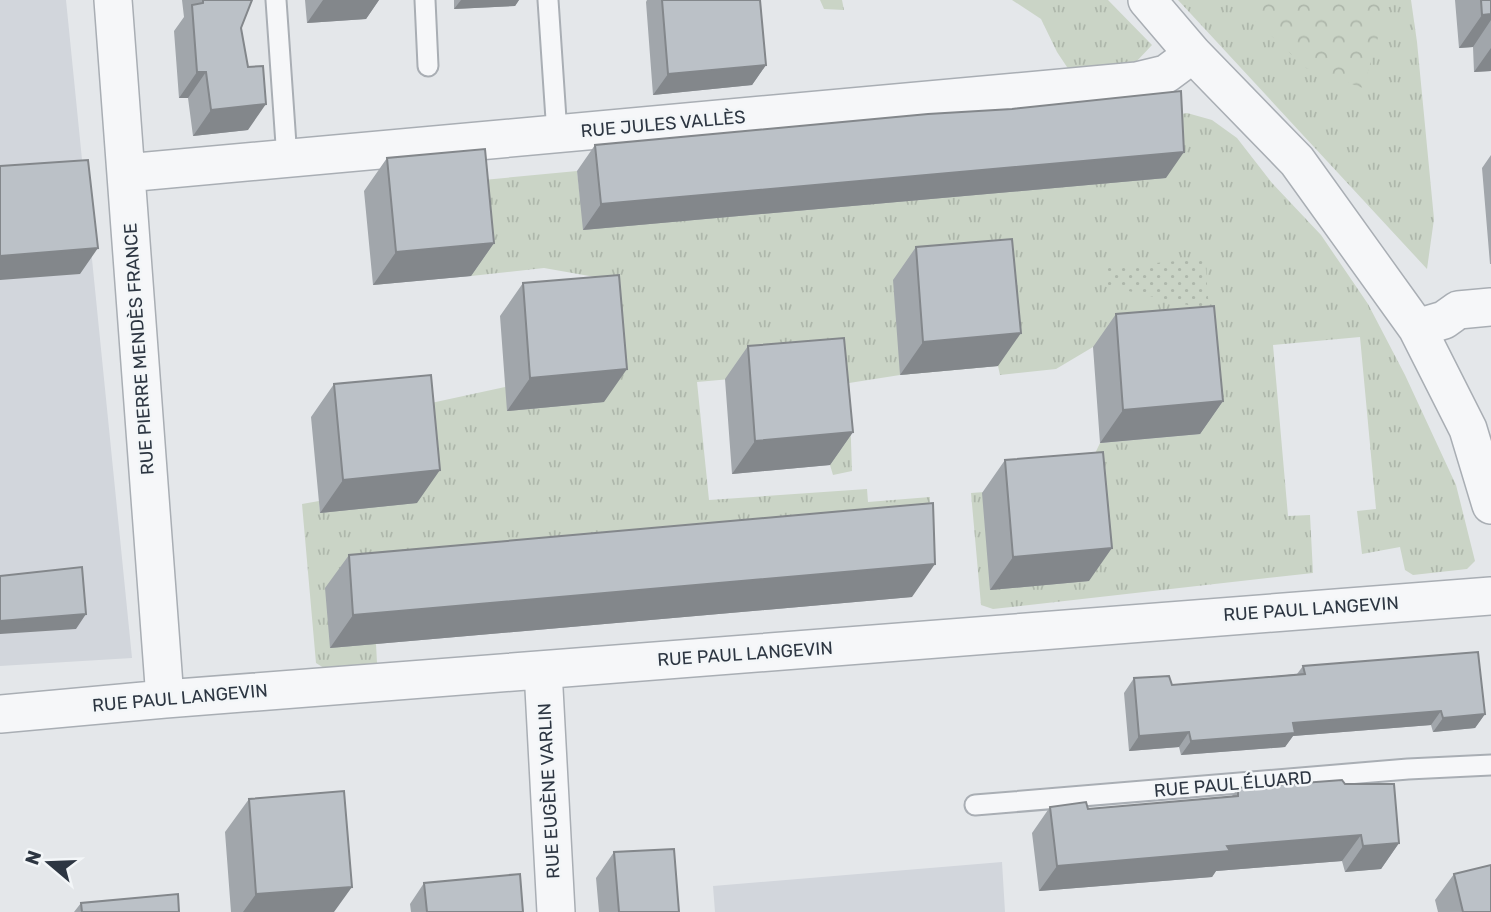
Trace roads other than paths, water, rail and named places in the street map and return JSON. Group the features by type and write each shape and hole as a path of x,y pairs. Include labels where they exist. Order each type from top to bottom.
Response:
{"street":[{"name":"RUE PIERRE MENDÈS FRANCE","path":"113,0 165,699"},
{"path":"1147,0 1193,54 1297,161 1417,328 1468,429 1491,505"},
{"name":"RUE JULES VALLÈS","path":"127,173 1137,81 1166,74 1193,54"},
{"path":"1417,328 1444,320 1458,310 1491,307"},
{"name":"RUE PAUL LANGEVIN","path":"0,714 1491,596"},
{"name":"RUE EUGÈNE VARLIN","path":"543,670 556,912"}],"lane":[{"path":"276,0 287,159"},
{"path":"425,0 428,66"},
{"path":"548,0 557,134"},
{"name":"RUE PAUL ÉLUARD","path":"975,805 1408,769 1491,765"}]}
